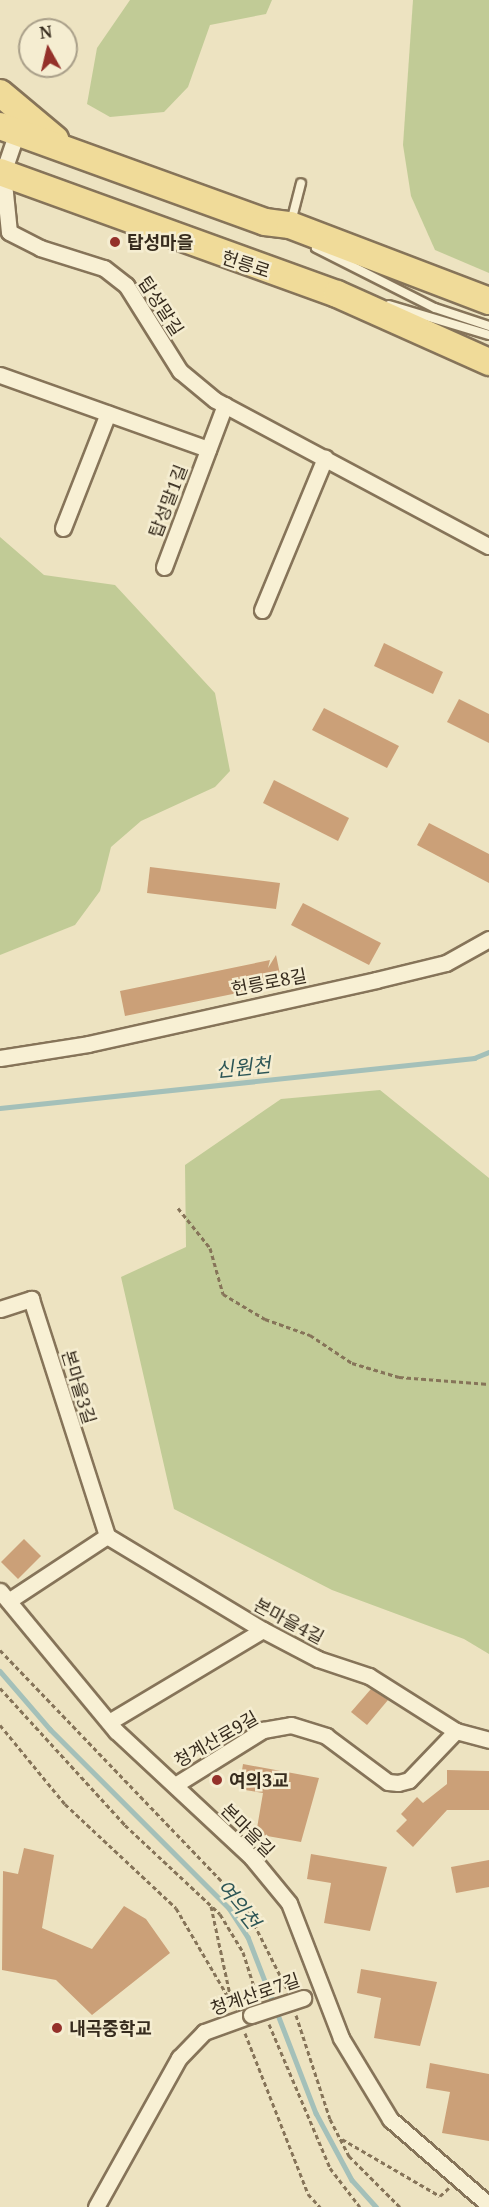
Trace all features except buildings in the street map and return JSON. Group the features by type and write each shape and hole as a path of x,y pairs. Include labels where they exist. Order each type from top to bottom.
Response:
{"main road":[{"path":"0,93 69,151"},
{"path":"8,129 489,301"},
{"name":"헌릉로","path":"2,173 338,294 489,362"}],"street":[{"name":"탑성말길","path":"8,129 2,173 9,232 40,248 104,268 126,285 180,371 225,405 489,546"},
{"name":"탑성말1길","path":"0,375 208,449"},
{"name":"탑성말1길","path":"164,567 225,405"},
{"path":"63,528 108,413"},
{"path":"262,610 325,458"},
{"name":"헌릉로8길","path":"0,1058 386,978 446,963 489,939"},
{"name":"본마을3길","path":"0,1309 31,1299 107,1536"},
{"path":"5,1596 107,1536"},
{"name":"본마을4길","path":"107,1536 262,1630 318,1659 369,1676 456,1731"},
{"name":"본마을길","path":"5,1596 109,1722 252,1858 289,1903 313,1958 320,1992"},
{"path":"109,1722 262,1630"},
{"name":"청계산로9길","path":"175,1785 263,1730 291,1725 326,1736 388,1782 398,1783 409,1780 456,1731"},
{"path":"456,1731 489,1740"},
{"name":"청계산로7길","path":"96,2207 179,2058 204,2032 320,1992 390,2119 457,2181 489,2205"}],"lane":[{"path":"301,183 278,224 435,308 489,326"},
{"path":"338,294 428,313 489,335"}],"path":[{"path":"178,1208 210,1248 223,1294 265,1319 310,1335 352,1363 399,1377 489,1384"},
{"path":"0,1650 244,1904 278,1963 295,2000 340,2138 349,2156 400,2207"},
{"path":"0,1688 125,1825 210,1903 243,1952 254,2014 308,2194 320,2207"},
{"path":"0,1725 65,1804 176,1908 231,2001 254,2014 330,2168 360,2207"},
{"path":"210,1903 231,2001"},
{"path":"340,2138 440,2196 457,2181"}],"green space":[{"path":"130,0 272,0 266,14 210,25 188,87 164,112 110,117 87,104 97,48"},
{"path":"413,0 489,0 489,273 435,250 411,196 403,145"},
{"path":"0,537 44,575 115,585 215,693 230,771 215,787 141,821 111,847 100,891 75,925 0,955"},
{"path":"380,1090 489,1178 489,1654 464,1639 332,1590 174,1509 121,1277 186,1247 185,1165 281,1099"}],"waterway":[{"name":"신원천","path":"0,1108 474,1058 489,1052"},
{"name":"여의천","path":"0,1671 50,1729 229,1908 248,1937 316,2113 352,2180 376,2207"}],"place":[{"name":"탑성마을","path":"115,242"},
{"name":"여의3교","path":"217,1780"},
{"name":"내곡중학교","path":"57,2028"}]}
